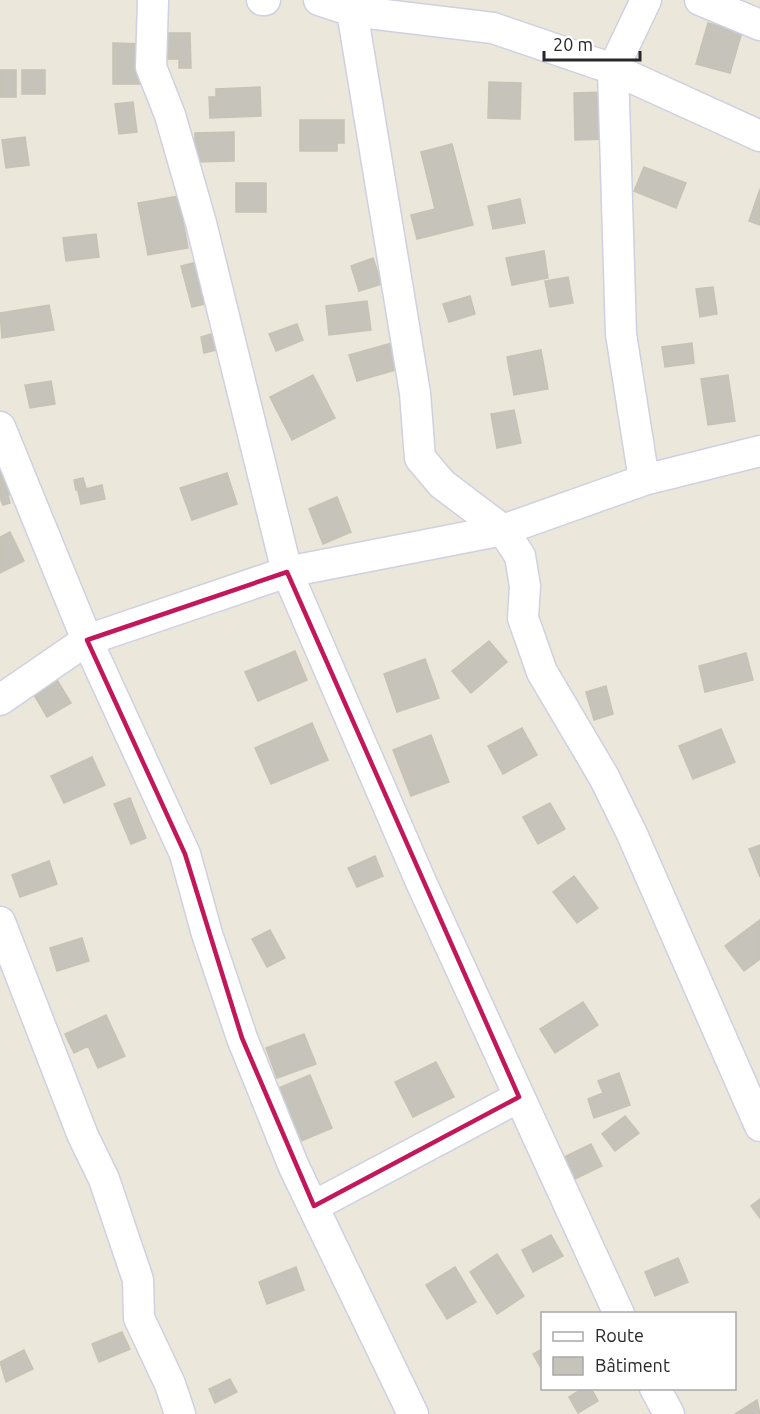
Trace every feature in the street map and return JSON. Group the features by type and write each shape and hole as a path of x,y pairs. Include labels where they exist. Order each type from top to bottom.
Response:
{"street":[{"path":"153,0 151,67 170,115 201,223 287,572 421,882 617,1312"},
{"path":"319,0 493,28 613,69 760,136"},
{"path":"644,480 621,334 613,69 646,0"},
{"path":"700,0 760,25"},
{"path":"347,5 415,393 420,458 442,484 502,530 520,556 525,586 523,618 543,672 604,777 632,834 760,1126"},
{"path":"0,427 87,640 185,854 207,934 242,1038 294,1167 413,1414"},
{"path":"0,700 87,640 287,572 502,530 644,480 758,458"},
{"path":"0,922 83,1136 104,1179 138,1280 139,1318 170,1384 180,1414"},
{"path":"314,1206 519,1097"},
{"path":"656,1390 669,1414"}],"highlighted area":[{"path":"287,572 519,1097 314,1206 242,1038 185,854 87,640"}],"building":[{"path":"708,23 742,32 730,73 696,64"},
{"path":"160,33 190,33 191,68 179,68 179,59 160,59"},
{"path":"113,43 143,44 142,84 113,84"},
{"path":"0,70 16,70 16,97 0,97"},
{"path":"22,70 45,70 45,94 22,94"},
{"path":"489,82 521,83 520,119 488,118"},
{"path":"260,87 261,116 210,118 209,97 216,97 216,89"},
{"path":"606,92 607,139 575,140 574,93"},
{"path":"133,102 137,132 119,134 115,104"},
{"path":"300,120 344,120 344,143 337,143 337,151 300,151"},
{"path":"234,132 234,161 195,162 195,133"},
{"path":"25,137 29,165 6,168 2,140"},
{"path":"452,144 473,225 417,239 411,215 435,209 421,152"},
{"path":"644,167 686,183 676,208 634,191"},
{"path":"236,183 266,183 266,212 236,212"},
{"path":"760,189 760,225 749,221"},
{"path":"178,196 188,248 148,255 138,203"},
{"path":"520,199 525,223 493,229 488,206"},
{"path":"96,234 99,257 66,261 63,238"},
{"path":"544,251 548,278 512,285 506,258"},
{"path":"373,258 382,284 359,291 351,266"},
{"path":"197,262 209,303 192,307 181,266"},
{"path":"568,277 573,303 550,307 545,281"},
{"path":"713,287 717,314 700,317 696,289"},
{"path":"470,296 475,314 449,322 443,304"},
{"path":"367,301 371,330 329,335 326,306"},
{"path":"49,305 54,330 2,338 0,313"},
{"path":"297,324 303,340 276,351 269,334"},
{"path":"215,333 220,349 204,353 201,337"},
{"path":"392,343 399,369 357,381 349,355"},
{"path":"692,343 694,363 665,367 662,347"},
{"path":"541,350 548,389 514,395 507,357"},
{"path":"313,375 335,418 292,440 270,397"},
{"path":"728,375 735,421 708,425 701,379"},
{"path":"51,381 55,404 30,408 25,385"},
{"path":"514,410 521,443 497,448 491,414"},
{"path":"10,467 17,493 8,495 10,503 3,505 0,498 0,469"},
{"path":"227,473 237,504 192,520 180,488"},
{"path":"83,478 86,488 76,490 74,480"},
{"path":"102,485 105,499 81,504 78,491"},
{"path":"337,497 351,532 323,544 309,509"},
{"path":"10,532 24,561 0,573 0,537"},
{"path":"489,641 507,662 471,693 452,671"},
{"path":"295,651 307,680 258,701 245,672"},
{"path":"746,653 753,680 705,692 699,666"},
{"path":"425,659 439,698 397,712 384,674"},
{"path":"54,675 71,703 47,717 30,688"},
{"path":"606,686 613,714 594,720 586,692"},
{"path":"312,723 328,760 271,784 255,748"},
{"path":"522,728 537,755 503,774 488,746"},
{"path":"721,729 735,762 693,779 679,746"},
{"path":"431,735 449,782 411,796 393,750"},
{"path":"92,757 105,785 64,803 51,776"},
{"path":"130,798 146,838 131,844 114,804"},
{"path":"550,803 565,829 538,844 523,817"},
{"path":"760,845 760,877 749,849"},
{"path":"375,856 383,876 357,887 348,868"},
{"path":"49,861 57,884 20,897 12,875"},
{"path":"574,876 598,908 577,923 553,892"},
{"path":"760,920 760,959 744,971 725,946"},
{"path":"270,930 285,958 267,967 252,939"},
{"path":"82,938 89,961 57,971 50,948"},
{"path":"583,1002 598,1025 555,1053 540,1029"},
{"path":"106,1015 125,1056 98,1068 88,1046 74,1053 65,1034"},
{"path":"304,1034 316,1064 277,1078 266,1048"},
{"path":"436,1062 454,1097 413,1117 395,1082"},
{"path":"619,1073 630,1105 594,1118 588,1099 603,1093 598,1081"},
{"path":"310,1075 332,1128 301,1141 279,1088"},
{"path":"625,1116 639,1133 615,1151 602,1134"},
{"path":"591,1144 602,1166 575,1179 564,1157"},
{"path":"760,1199 760,1218 751,1206"},
{"path":"551,1235 563,1256 533,1272 522,1250"},
{"path":"497,1254 524,1296 497,1314 470,1272"},
{"path":"678,1258 688,1282 655,1296 645,1272"},
{"path":"296,1267 304,1290 267,1304 259,1282"},
{"path":"455,1267 476,1302 447,1319 426,1285"},
{"path":"122,1332 130,1349 99,1362 92,1344"},
{"path":"24,1350 33,1369 6,1382 0,1362"},
{"path":"541,1350 541,1368 533,1354"},
{"path":"230,1379 237,1392 215,1403 209,1389"},
{"path":"580,1390 592,1390 598,1401 578,1413 569,1397"},
{"path":"757,1400 760,1414 735,1414"}]}
